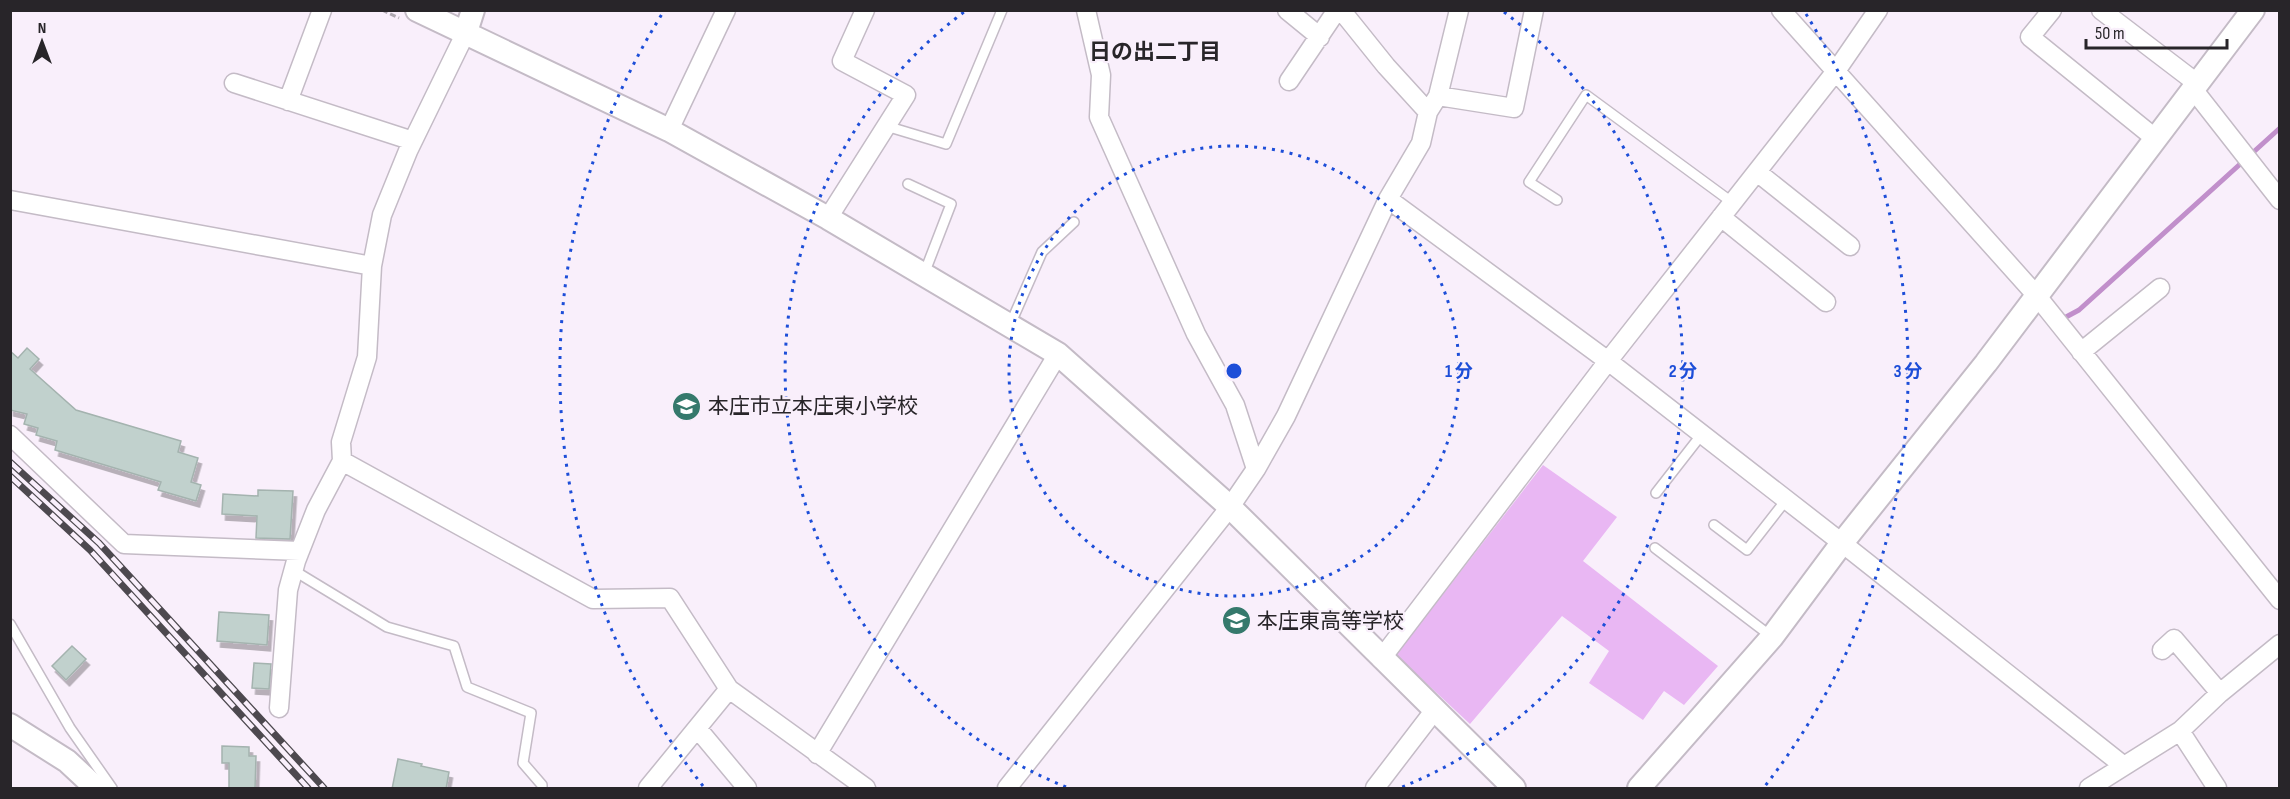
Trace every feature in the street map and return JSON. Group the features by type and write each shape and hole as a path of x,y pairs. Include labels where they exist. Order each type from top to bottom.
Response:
{"street":[{"path":"288,101 322,10"},
{"path":"417,10 669,130 828,218 1058,354 1230,507 1514,789"},
{"path":"279,708 288,590 293,570 316,510 342,461 341,442 366,357 372,266 382,215 413,141 466,32 473,10"},
{"path":"669,130 726,10"},
{"path":"828,218 906,95 842,61 864,10"},
{"path":"1086,10 1101,75 1099,117 1196,334 1235,405 1256,469"},
{"path":"1287,10 1320,37"},
{"path":"1288,81 1337,10"},
{"path":"1341,10 1386,66 1428,112"},
{"path":"1007,789 1230,507 1256,469 1286,416 1388,200 1421,143 1428,112 1438,96 1459,10"},
{"path":"1438,96 1514,108 1534,10"},
{"path":"1781,10 2037,296 2280,600"},
{"path":"1382,659 1608,361 1836,71 1878,10"},
{"path":"2052,10 2030,37 2156,139"},
{"path":"2101,10 2195,87 2280,200"},
{"path":"1639,789 1772,637 1842,543 2037,296 2253,10"},
{"path":"234,83 413,141"},
{"path":"1757,172 1850,246"},
{"path":"10,200 372,266"},
{"path":"1388,200 1608,361 2124,766"},
{"path":"1721,217 1826,302"},
{"path":"2081,352 2160,288"},
{"path":"818,754 1058,354"},
{"path":"10,435 124,544 300,551"},
{"path":"342,461 593,599 670,597 729,689 866,789"},
{"path":"2162,650 2174,639 2220,693"},
{"path":"2089,789 2180,731 2220,693 2280,644"},
{"path":"648,789 729,689"},
{"path":"1375,789 1434,711"},
{"path":"10,725 67,761 96,789"},
{"path":"697,728 747,789"},
{"path":"2180,731 2217,789"}],"lane":[{"path":"886,126 946,144 1002,10"},
{"path":"1557,200 1528,182 1586,95 1733,202"},
{"path":"908,184 951,204 924,274"},
{"path":"1010,325 1042,252 1074,222"},
{"path":"1656,493 1702,434"},
{"path":"1713,525 1747,550 1786,500"},
{"path":"1655,548 1772,637"},
{"path":"293,570 387,627 454,646 467,687 531,713 523,763 542,785 542,789"},
{"path":"10,624 70,728 112,789"}],"shaded area":[{"path":"1543,465 1617,517 1583,561 1718,666 1684,705 1664,691 1643,720 1589,683 1609,651 1562,616 1470,724 1396,655"}],"building":[{"path":"27,348 39,359 30,369 76,410 181,441 178,452 198,458 191,482 201,485 196,501 158,490 161,482 55,450 57,441 36,435 38,428 24,424 27,414 10,410 10,351 18,358"},
{"path":"258,490 293,491 290,539 256,538 257,516 222,514 223,494 258,496"},
{"path":"219,612 269,615 267,645 217,641"},
{"path":"72,646 86,659 66,680 52,666"},
{"path":"254,663 271,664 269,689 252,688"},
{"path":"222,746 249,747 249,756 256,756 255,789 229,789 229,763 222,763"},
{"path":"398,759 449,772 446,789 392,789"}],"waterway":[{"path":"2066,317 2079,310 2280,128"}],"railway":[{"path":"10,462 99,543 324,788"},
{"path":"10,476 90,550 308,788"}],"place":[{"name":"本庄市立本庄東小学校","path":"687,406"},
{"name":"本庄東高等学校","path":"1236,621"}],"district":[{"name":"日の出二丁目","path":"1155,52"}]}
